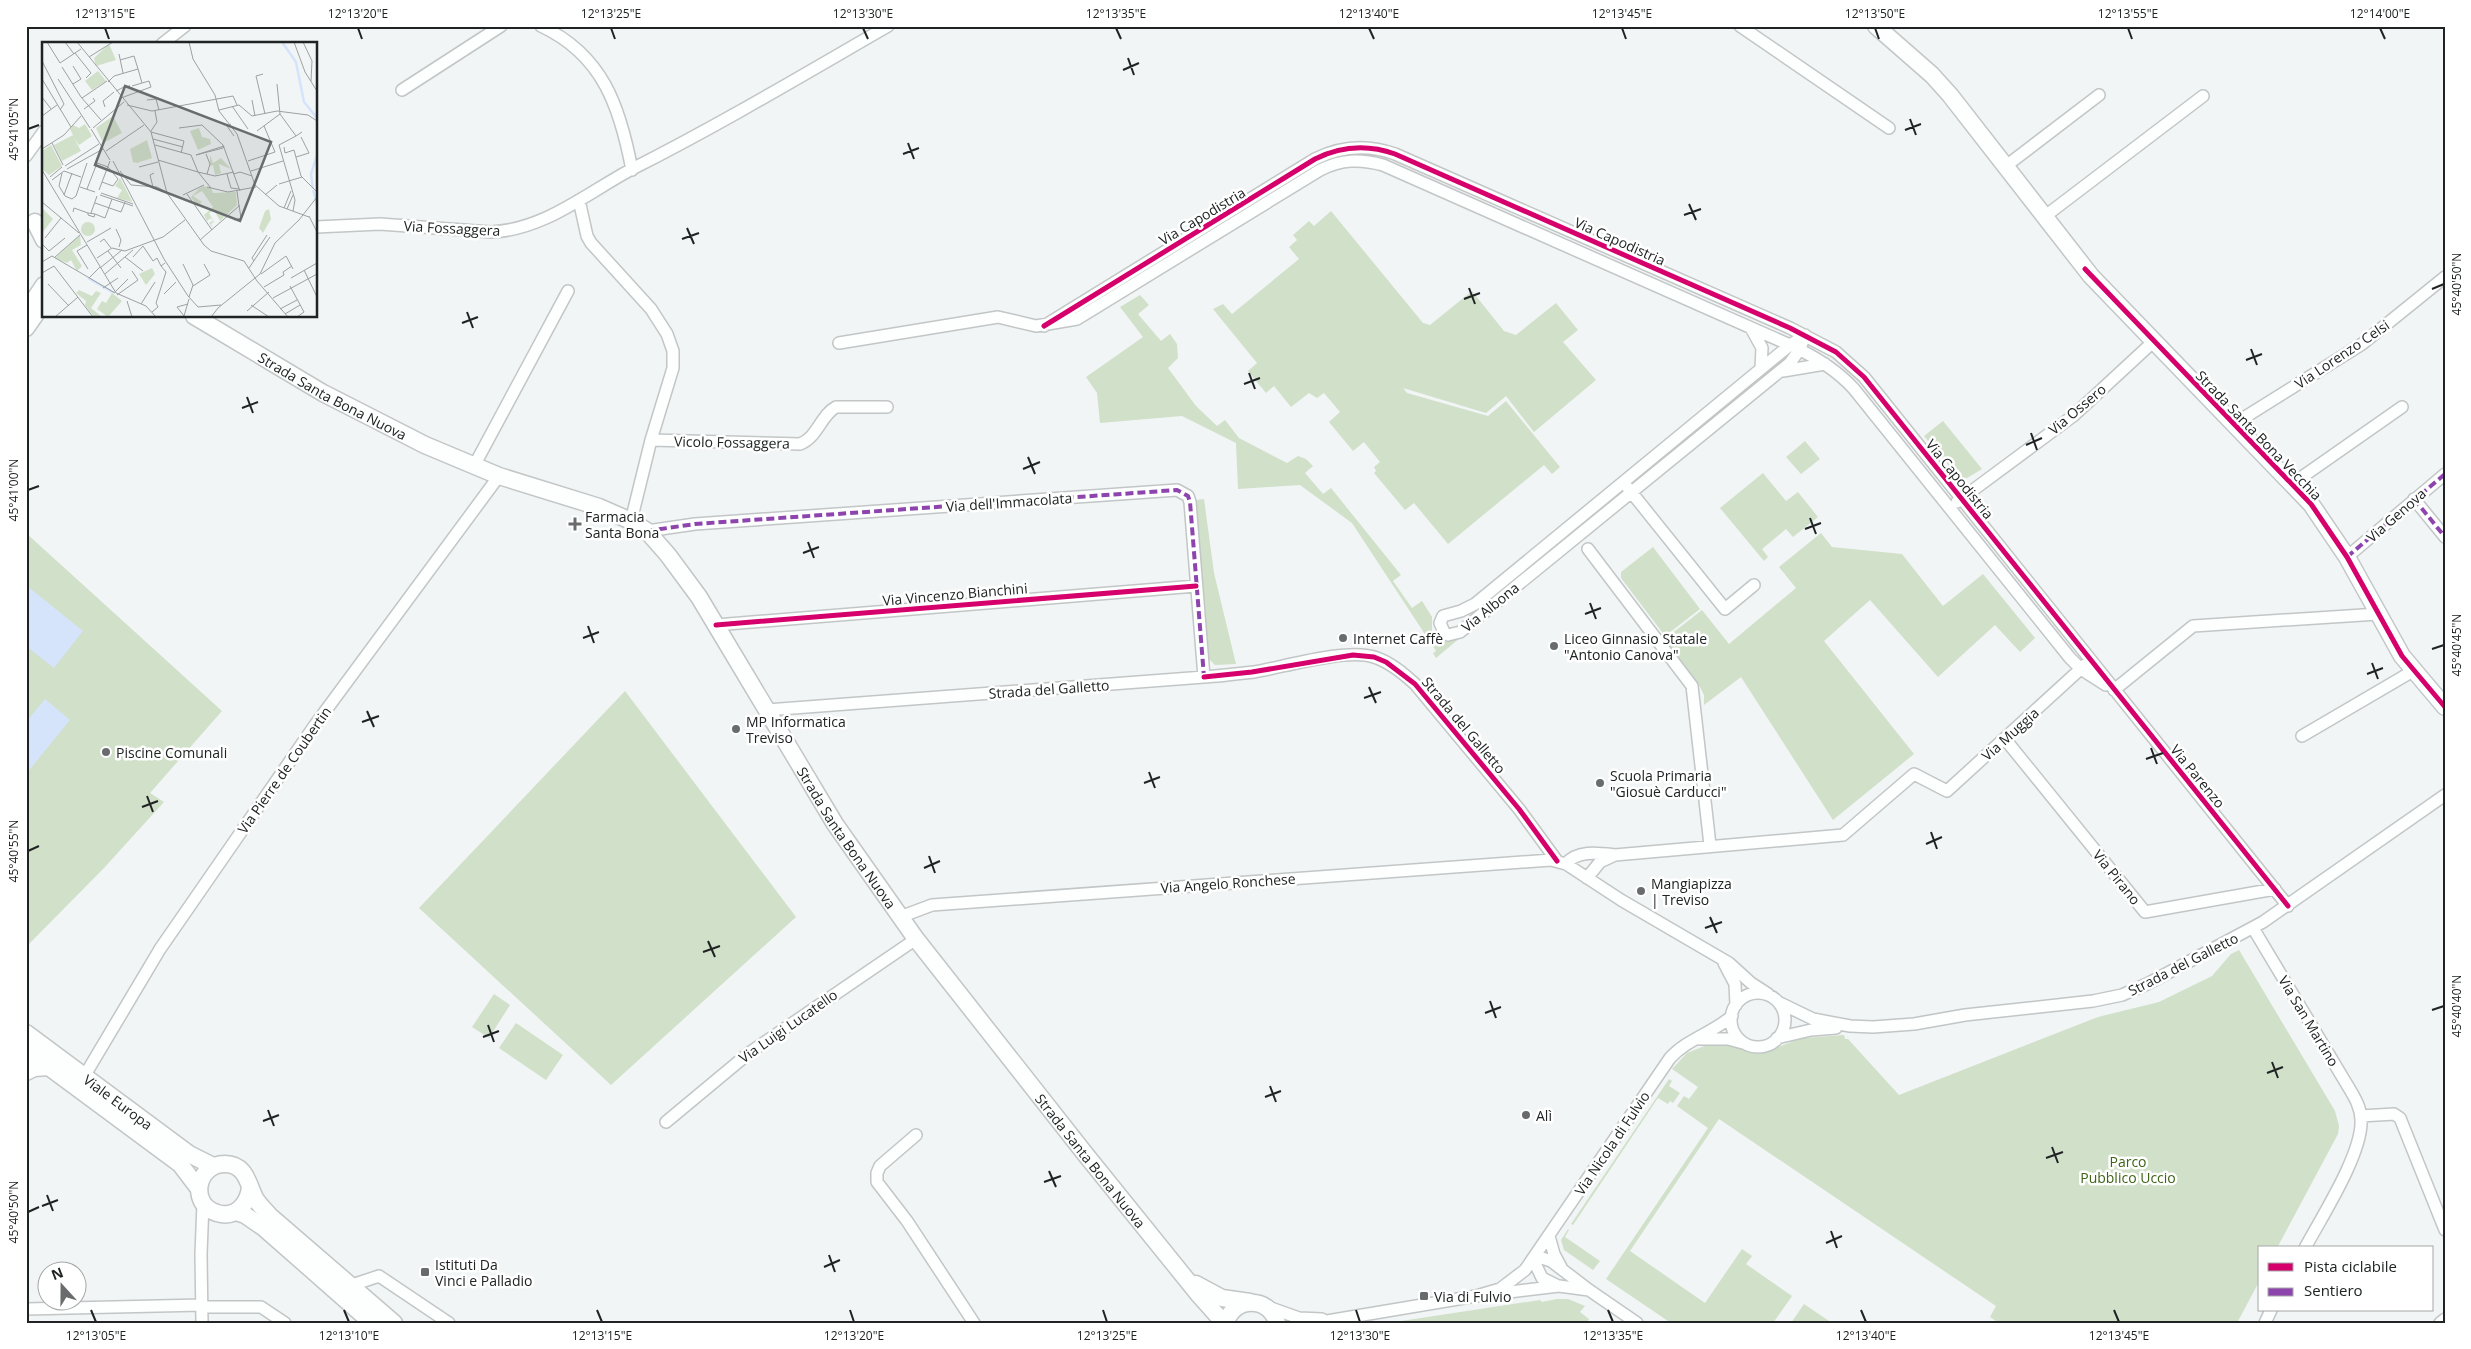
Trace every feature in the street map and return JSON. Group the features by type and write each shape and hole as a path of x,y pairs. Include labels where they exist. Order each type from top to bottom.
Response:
{"street":[{"path":"165,42 185,26"},
{"path":"402,90 501,26"},
{"path":"541,26 575,50 588,62 608,87 622,121 632,170"},
{"name":"Via Fossaggera","path":"318,227 380,224 476,232 505,232 530,225 655,159 888,26"},
{"path":"1740,26 1889,128"},
{"name":"Strada Santa Bona Vecchia","path":"1876,26 1932,75 1968,116 2091,276 2292,484 2321,518 2347,557 2389,636 2413,671 2445,707"},
{"path":"2006,166 2099,95"},
{"path":"2044,217 2203,96"},
{"path":"26,156 42,134"},
{"name":"Via Capodistria","path":"1044,326 1316,160 1337,150 1362,147 1394,154 1805,335 1836,352 1864,377 2092,660"},
{"name":"Via Capodistria","path":"839,343 998,317 1044,326 1076,320 1320,170 1342,162 1356,160 1383,165 1795,347 1824,364 1854,389 2082,669"},
{"name":"Vicolo Fossaggera","path":"579,200 587,236 591,243 651,310 667,334 673,351 673,368 651,440 631,520"},
{"path":"35,222 42,236"},
{"name":"Via Lorenzo Celsi","path":"2234,424 2357,347 2445,277"},
{"path":"32,319 42,291"},
{"path":"474,466 568,291"},
{"path":"32,319 42,305"},
{"name":"Strada Santa Bona Nuova","path":"197,318 323,393 425,445 499,476 599,507 631,520 647,532 677,566 716,625 835,824 900,917 1080,1147 1183,1274"},
{"path":"1751,328 1762,348 1761,368"},
{"name":"Via Albona","path":"1795,347 1790,364 1460,632 1448,635 1444,632 1440,623 1443,616 1461,611 1475,604 1624,483 1761,368 1795,347 1805,335"},
{"name":"Via Ossero","path":"1950,508 2073,416 2153,342"},
{"name":"Via Albona","path":"1779,372 1824,364"},
{"name":"Vicolo Fossaggera","path":"651,440 800,444 808,440 830,411 836,408 887,407"},
{"name":"Strada Santa Bona Vecchia","path":"2292,484 2402,407"},
{"name":"Via Genova","path":"2347,557 2445,474"},
{"name":"Via Pierre de Coubertin","path":"85,1075 171,933 315,725 499,476"},
{"path":"1624,483 1725,609 1754,585"},
{"name":"Via dell'Immacolata","path":"647,532 695,524 1177,490 1188,496 1190,502 1204,677"},
{"path":"2414,499 2445,537"},
{"path":"1561,862 1581,854 1615,855 1710,845 1692,686 1588,549"},
{"name":"Via Vincenzo Bianchini","path":"716,625 1196,586"},
{"path":"2114,690 2193,626 2378,614"},
{"name":"Strada del Galletto","path":"767,710 1204,677 1252,672 1353,655 1374,657 1386,662 1415,684 1561,862 1629,905 1734,966 1751,983 1768,994"},
{"name":"Via Muggia","path":"1710,845 1843,835 1914,774 1947,791 2092,660"},
{"name":"Via Parenzo","path":"2092,660 2288,906"},
{"name":"Via Parenzo","path":"2082,669 2114,690"},
{"path":"2302,736 2413,671"},
{"name":"Via Pirano","path":"2005,739 2145,912 2275,889"},
{"name":"Strada del Galletto","path":"1777,1038 1811,1030 1850,1026 1894,1026 1965,1015 2110,998 2148,984 2253,928 2288,906 2445,796"},
{"path":"1588,878 1600,862 1615,855"},
{"name":"Via Angelo Ronchese","path":"900,917 932,906 1543,860 1561,862"},
{"name":"Via San Martino","path":"2253,928 2349,1088 2361,1116 2361,1130 2356,1149 2306,1246"},
{"name":"Via Luigi Lucatello","path":"666,1122 749,1053 916,939"},
{"name":"Strada del Galletto","path":"1716,955 1725,964 1733,977 1736,1005"},
{"path":"1696,1040 1728,1039 1746,1043 1762,1046 1777,1038 1785,1025 1784,1010 1780,1003 1768,994 1750,994 1736,1005 1732,1016 1734,1032 1746,1043"},
{"name":"Strada del Galletto","path":"1780,1003 1813,1019 1850,1026"},
{"name":"Via Nicola di Fulvio","path":"1476,1296 1507,1285 1520,1275 1535,1257 1663,1067 1681,1047 1722,1025 1732,1016"},
{"name":"Viale Europa","path":"26,1033 85,1075 188,1154 213,1166 229,1164 236,1166 248,1178 256,1200 270,1216 394,1323"},
{"name":"Viale Europa","path":"26,1050 180,1164 201,1196 217,1213"},
{"path":"26,1072 34,1068 50,1067"},
{"path":"2361,1116 2394,1114 2400,1118 2406,1128 2445,1230"},
{"path":"916,1135 880,1166 877,1173 877,1182 907,1221 974,1323"},
{"path":"202,1323 201,1196 203,1175 213,1166"},
{"path":"236,1212 246,1201 250,1186"},
{"path":"201,1242 217,1213 236,1212 245,1215 264,1228 372,1323"},
{"path":"1549,1236 1554,1254 1562,1268"},
{"name":"Via Nicola di Fulvio","path":"1535,1257 1544,1257 1562,1268 1589,1290 1637,1323"},
{"name":"Via Nicola di Fulvio","path":"1535,1257 1542,1278 1559,1286"},
{"path":"1183,1274 1212,1295 1258,1304 1309,1320 1336,1319"},
{"path":"1183,1274 1225,1323 1235,1308 1258,1304 1272,1312 1277,1323"},
{"path":"352,1285 379,1276 449,1323"},
{"name":"Via Nicola di Fulvio","path":"1336,1319 1476,1296 1559,1286 1589,1290"},
{"path":"26,1309 202,1306 261,1307 285,1323"},
{"path":"1315,1323 1336,1319"},
{"path":"2440,1323 2445,1319"}],"green space":[{"path":"1331,211 1423,323 1430,325 1472,291 1504,331 1516,335 1556,303 1578,330 1563,342 1596,380 1534,432 1506,396 1486,413 1403,388 1407,393 1488,416 1506,401 1560,467 1552,474 1544,465 1448,544 1414,503 1405,510 1374,473 1376,471 1374,467 1380,462 1364,442 1353,451 1329,422 1340,412 1324,393 1317,398 1309,393 1291,407 1274,386 1266,393 1248,371 1257,363 1213,309 1223,304 1232,314 1299,259 1289,247 1297,240 1293,235 1309,221 1314,226"},
{"path":"1140,295 1149,305 1138,314 1161,341 1170,334 1177,344 1178,358 1168,368 1196,406 1217,426 1225,420 1239,438 1287,463 1298,456 1306,459 1313,466 1305,473 1323,494 1331,488 1401,575 1393,581 1412,608 1422,601 1432,617 1432,631 1437,639 1449,641 1466,633 1436,658 1433,653 1436,651 1352,523 1300,485 1238,489 1236,443 1182,416 1100,423 1097,393 1086,377 1143,337 1120,307"},
{"path":"1943,421 1982,469 1967,478 1958,477 1924,436"},
{"path":"1805,441 1820,459 1801,474 1786,457"},
{"path":"1763,473 1786,501 1798,492 1818,517 1793,537 1786,529 1762,549 1768,557 1764,561 1720,508"},
{"path":"1204,499 1214,573 1236,664 1215,665 1209,659 1196,500"},
{"name":"Piscine Comunali","path":"26,533 222,711 150,793 164,802 104,868 26,947"},
{"path":"1821,533 1832,547 1902,554 1943,606 1983,574 2035,638 2020,652 1995,625 1938,677 1870,600 1824,641 1914,754 1833,820 1741,677 1704,705 1704,695 1700,687 1667,645 1666,638 1702,610 1729,644 1796,588 1779,567"},
{"path":"1653,547 1700,609 1665,636 1621,578 1621,572"},
{"path":"625,691 796,917 611,1085 419,908"},
{"name":"Parco Pubblico Uccio","path":"2239,950 2335,1111 2339,1126 2338,1134 2278,1246 2258,1246 2258,1284 2237,1323 1999,1323 1990,1317 1996,1306 1719,1119 1630,1251 1705,1303 1742,1249 1752,1256 1746,1264 1792,1296 1773,1323 1671,1323 1606,1279 1708,1128 1677,1106 1684,1096 1689,1099 1698,1087 1672,1069 1687,1053 1712,1043 1725,1043 1759,1054 1802,1038 1844,1035 1845,1039 1848,1039 1899,1095 2098,1017 2159,1002 2212,976 2231,954"},
{"path":"494,994 510,1005 489,1038 472,1027"},
{"path":"516,1023 563,1055 546,1080 499,1048"},
{"path":"1669,1079 1672,1081 1669,1086 1680,1093 1673,1103 1670,1101 1668,1104 1658,1098 1573,1225 1571,1224"},
{"path":"1568,1229 1565,1237 1600,1261 1593,1270 1564,1250 1561,1240"},
{"path":"1568,1299 1585,1306 1580,1312 1589,1319 1587,1323 1388,1323 1540,1300 1542,1302"},
{"path":"1804,1304 1832,1323 1791,1323"}],"water":[{"path":"26,585 83,631 54,668 26,646"},
{"path":"45,699 70,720 26,774 26,722"}],"marked path":[{"path":"2347,557 2445,474"},
{"path":"647,531 695,524 1177,490 1188,496 1190,502 1204,677"},
{"path":"2414,499 2445,537"}],"cycle path":[{"path":"1044,326 1315,159 1335,151 1364,148 1395,154 1790,328 1836,352 1864,377 2288,906"},
{"path":"2085,269 2311,504 2347,557 2402,656 2445,707"},
{"path":"716,625 1196,586"},
{"path":"1204,677 1252,672 1353,655 1374,657 1386,662 1415,684 1519,809 1557,861"}],"place":[{"name":"Farmacia Santa Bona","path":"575,524"},
{"name":"Internet Caffè","path":"1343,638"},
{"name":"Liceo Ginnasio Statale \"Antonio Canova\"","path":"1554,646"},
{"name":"MP Informatica Treviso","path":"736,729"},
{"name":"Piscine Comunali","path":"106,752"},
{"name":"Scuola Primaria \"Giosuè Carducci\"","path":"1600,783"},
{"name":"Mangiapizza | Treviso","path":"1641,891"},
{"name":"Alì","path":"1526,1115"},
{"name":"Istituti Da Vinci e Palladio","path":"425,1272"},
{"name":"Via di Fulvio","path":"1424,1296"}]}
